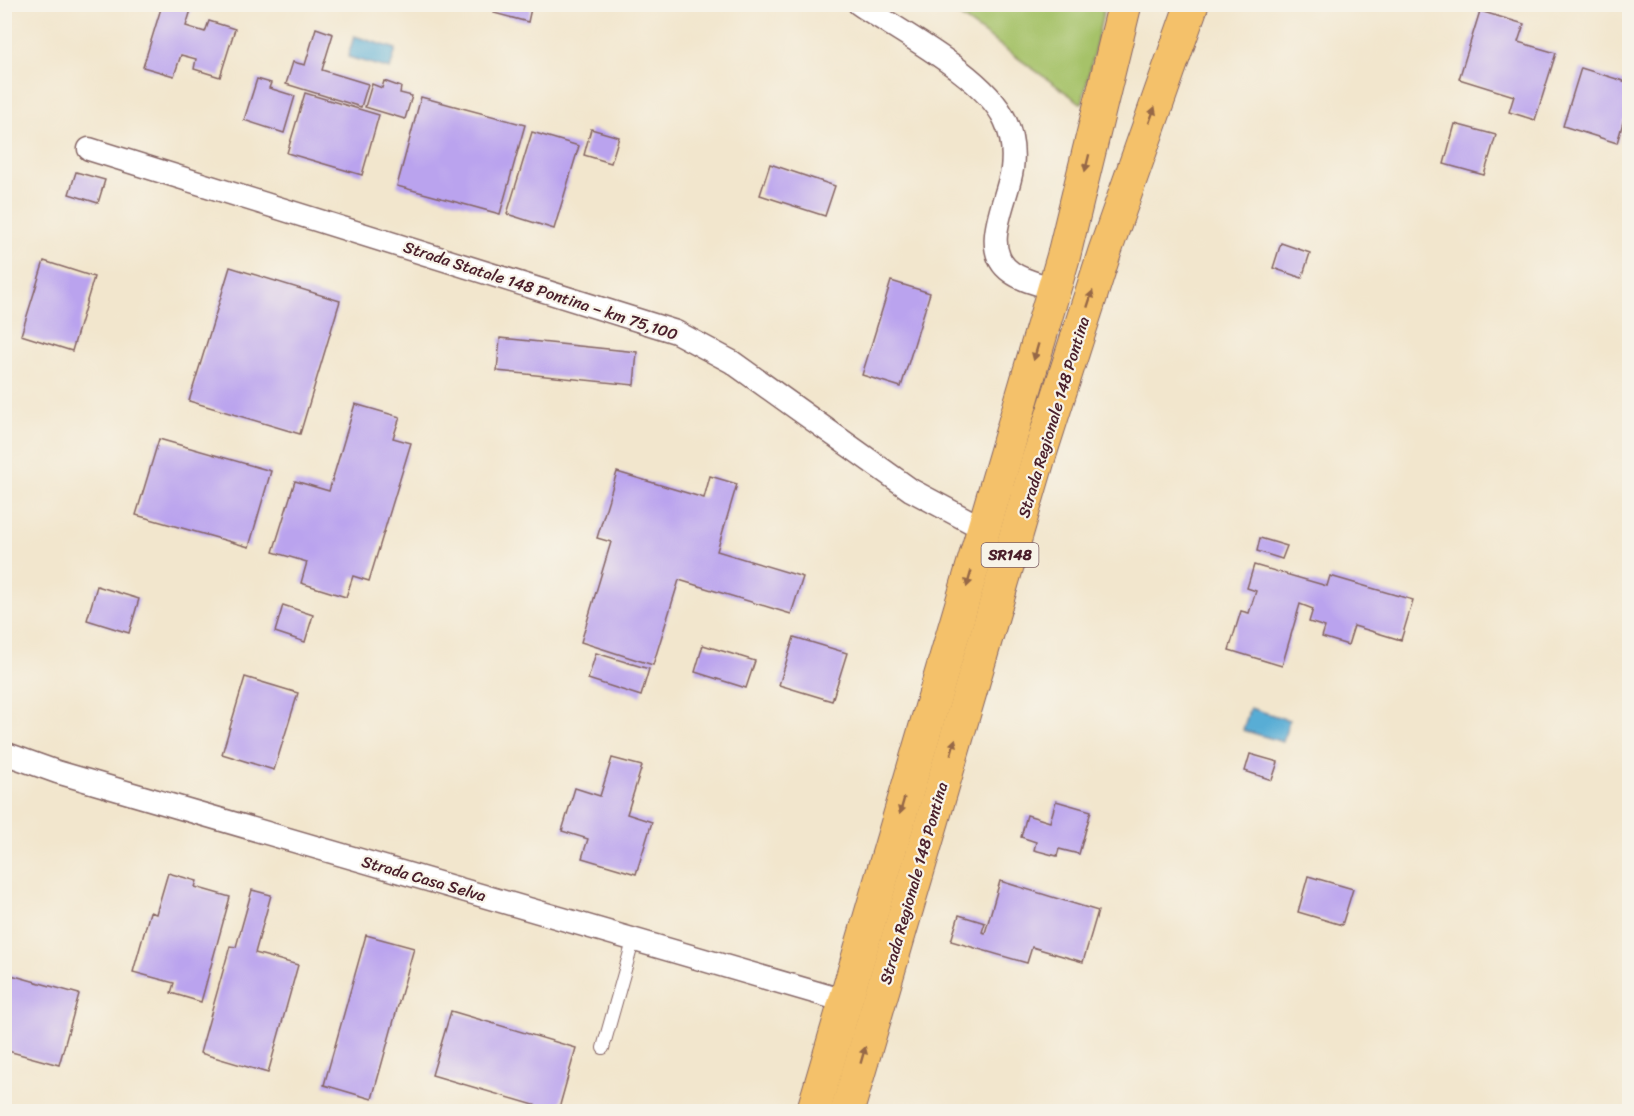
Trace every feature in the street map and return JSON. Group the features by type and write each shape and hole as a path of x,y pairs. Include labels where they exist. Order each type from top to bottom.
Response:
{"main road":[{"name":"Strada Regionale 148 Pontina","path":"813,1112 1054,289 1125,4"},
{"name":"Strada Regionale 148 Pontina","path":"847,1112 1038,460 1105,251 1192,4"}],"street":[{"path":"859,4 972,80 999,109 1009,130 1012,167 995,240 998,258 1011,272 1054,289"},
{"name":"Strada Statale 148 Pontina – km 75,100","path":"89,149 637,318 691,338 732,362 902,484 984,529"},
{"name":"Strada Casa Selva","path":"4,753 57,772 845,1001"}],"lane":[{"path":"603,1048 634,938"}],"green space":[{"path":"944,5 1105,5 1082,104"}],"water":[{"path":"354,36 396,49 390,69 348,57"},
{"path":"1250,708 1289,720 1283,742 1243,730"}],"building":[{"path":"496,4 532,4 528,22 494,13"},
{"path":"162,5 191,10 186,26 205,32 209,21 235,29 220,77 194,69 196,59 181,55 174,76 143,67"},
{"path":"1480,11 1524,24 1518,42 1556,53 1535,120 1509,112 1514,96 1459,79"},
{"path":"316,28 333,34 322,70 368,84 361,107 286,84 293,62 305,65"},
{"path":"1581,68 1630,83 1630,121 1624,119 1617,143 1563,126"},
{"path":"257,79 271,83 269,88 295,96 284,133 244,120"},
{"path":"384,81 401,87 400,93 412,96 405,119 365,107 372,84 382,88"},
{"path":"305,93 379,115 362,175 287,153"},
{"path":"421,97 525,125 500,214 397,186"},
{"path":"1455,124 1496,135 1484,175 1444,164"},
{"path":"591,129 619,137 611,163 584,155"},
{"path":"532,132 579,146 554,229 507,214"},
{"path":"770,164 835,186 825,216 760,195"},
{"path":"76,172 105,180 98,203 69,194"},
{"path":"1281,243 1310,253 1302,278 1273,268"},
{"path":"44,261 94,277 72,351 21,335"},
{"path":"230,267 340,301 300,434 189,401"},
{"path":"891,281 930,293 901,387 862,375"},
{"path":"500,338 637,352 634,385 497,371"},
{"path":"355,404 400,417 393,438 411,443 369,581 353,576 346,597 301,583 307,562 273,552 295,481 329,491"},
{"path":"159,439 271,471 249,547 136,515"},
{"path":"617,472 704,498 710,476 737,484 717,551 803,577 791,614 679,580 653,665 581,642 611,542 597,538"},
{"path":"1260,538 1287,546 1282,559 1257,551"},
{"path":"1254,565 1327,586 1330,576 1413,600 1401,640 1354,626 1348,645 1322,637 1325,627 1309,622 1313,609 1300,604 1282,666 1229,650 1241,611 1249,613 1256,591 1247,588"},
{"path":"97,586 139,599 129,633 87,620"},
{"path":"283,605 313,615 305,642 275,632"},
{"path":"794,637 847,653 832,701 779,685"},
{"path":"703,645 755,661 746,688 695,672"},
{"path":"596,653 649,669 641,696 588,679"},
{"path":"245,677 298,693 274,770 222,754"},
{"path":"1250,754 1278,762 1272,780 1245,771"},
{"path":"612,758 642,766 627,814 652,822 636,874 582,858 588,839 562,831 575,788 600,796"},
{"path":"1056,801 1091,811 1079,854 1059,849 1057,856 1034,850 1036,842 1021,837 1027,815 1050,822"},
{"path":"168,873 197,881 195,887 230,897 201,1002 171,993 174,983 133,972 150,912 156,914"},
{"path":"1308,876 1353,889 1342,925 1298,912"},
{"path":"1000,881 1098,911 1083,962 1032,947 1027,963 951,941 959,915 985,923 982,932 985,933"},
{"path":"252,890 271,895 255,953 298,965 268,1073 200,1053 230,946 236,947"},
{"path":"366,935 414,948 372,1099 324,1085"},
{"path":"4,973 79,994 59,1065 4,1050"},
{"path":"451,1011 576,1048 558,1112 432,1075"}]}
